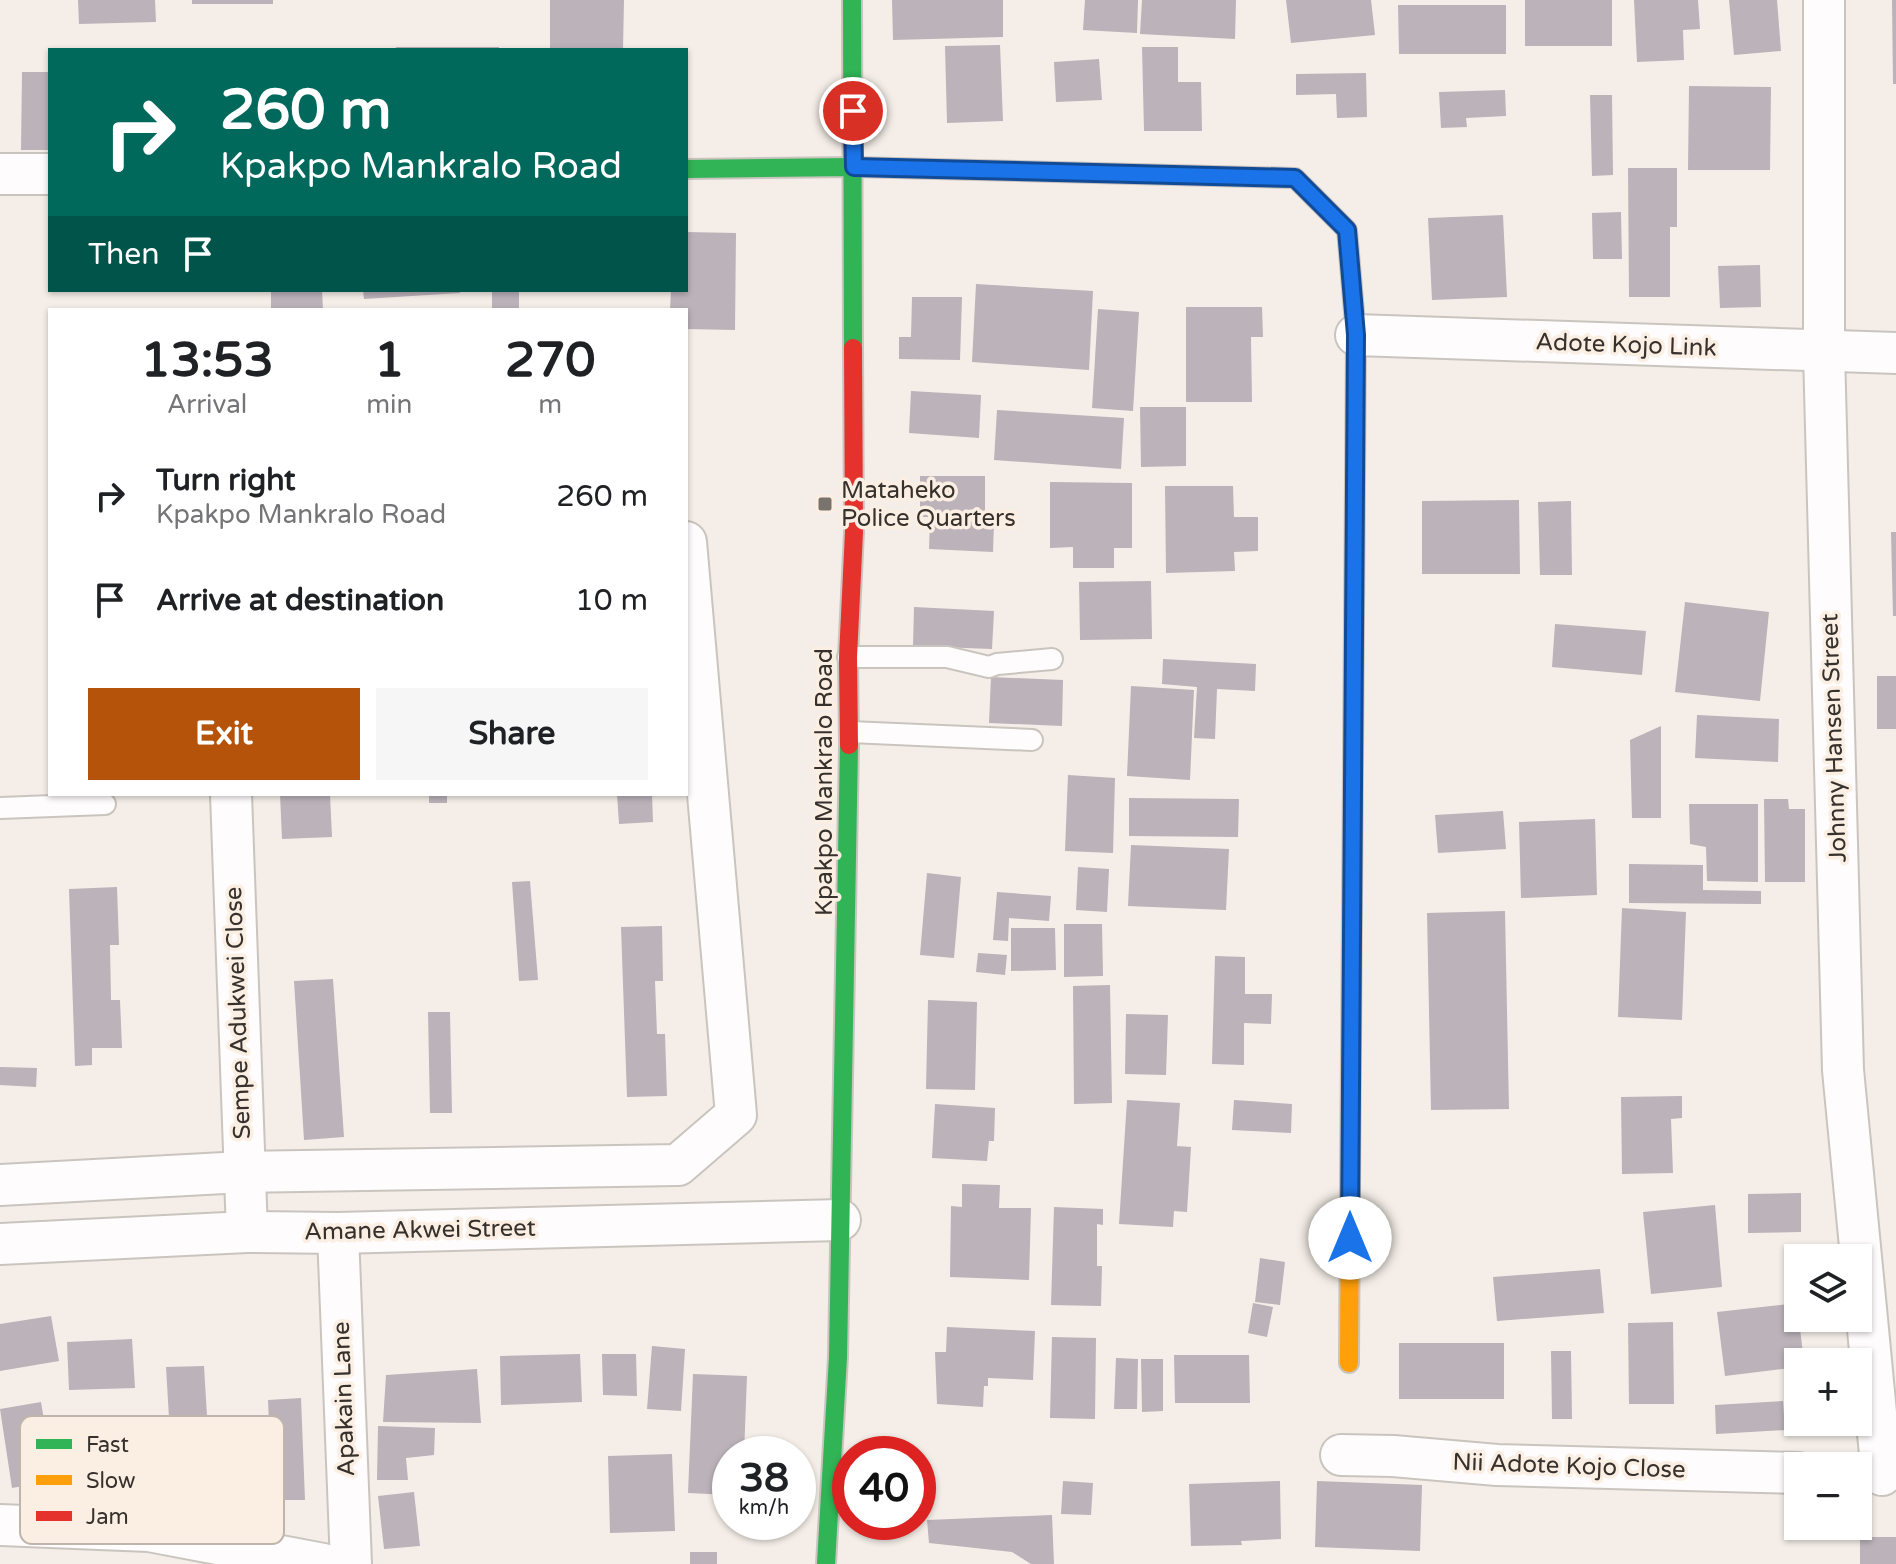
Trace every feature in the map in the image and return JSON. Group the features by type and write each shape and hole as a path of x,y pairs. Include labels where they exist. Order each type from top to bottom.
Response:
{"street":[{"name":"Kpakpo Mankralo Road","path":"826,1564 838,1357 845,1089 850,732 848,657 854,532 852,0"},
{"name":"Johnny Hansen Street","path":"1824,0 1824,352 1843,1070 1879,1474"},
{"path":"688,169 854,167 1295,178 1347,230 1356,335 1349,1363"},
{"path":"0,174 48,174"},
{"name":"Adote Kojo Link","path":"1356,335 1896,353"},
{"path":"0,1185 243,1172 678,1165 736,1115 688,565"},
{"name":"Sempe Adukwei Close","path":"231,796 247,1232"},
{"name":"Amane Akwei Street","path":"0,1244 247,1232 338,1233 840,1220"},
{"name":"Apakain Lane","path":"338,1233 351,1564"},
{"name":"Nii Adote Kojo Close","path":"1341,1455 1497,1465 1784,1473"},
{"path":"0,1525 20,1526"},
{"path":"218,1544 323,1564"}],"lane":[{"path":"848,657 947,657 989,667 1052,659"},
{"path":"850,732 1032,740"},
{"path":"0,808 105,804"}],"building":[{"path":"78,0 155,0 156,22 79,24"},
{"path":"192,0 273,0 273,4 192,4"},
{"path":"550,0 624,0 623,48 550,48"},
{"path":"892,0 1003,0 1003,37 893,40"},
{"path":"1085,0 1138,0 1137,33 1083,30"},
{"path":"1142,0 1236,0 1235,39 1140,34"},
{"path":"1286,0 1371,0 1375,35 1291,43"},
{"path":"1525,0 1612,0 1612,46 1525,46"},
{"path":"1634,0 1698,0 1700,29 1683,30 1684,60 1637,62"},
{"path":"1729,0 1777,0 1781,51 1734,55"},
{"path":"1892,0 1896,0 1896,84 1893,84"},
{"path":"1398,5 1506,5 1506,54 1399,54"},
{"path":"1000,45 1003,121 947,123 945,46"},
{"path":"396,47 499,47 499,48"},
{"path":"1142,47 1178,47 1178,82 1201,82 1202,131 1144,131"},
{"path":"1099,59 1102,100 1056,102 1054,62"},
{"path":"22,72 48,72 48,150 21,150"},
{"path":"1366,73 1367,117 1337,118 1336,94 1296,95 1296,74"},
{"path":"1689,86 1771,87 1770,170 1688,170"},
{"path":"1505,90 1506,116 1466,118 1467,127 1441,128 1439,92"},
{"path":"1590,95 1612,95 1613,175 1592,176"},
{"path":"1628,168 1677,168 1677,227 1670,227 1670,297 1629,297"},
{"path":"1621,212 1622,259 1593,259 1592,213"},
{"path":"1503,215 1507,297 1432,300 1428,218"},
{"path":"688,232 736,233 735,330 688,329 688,308 670,308 671,292 688,292"},
{"path":"1760,265 1761,307 1720,308 1718,266"},
{"path":"976,284 1093,291 1089,370 972,362"},
{"path":"271,292 322,292 323,308 271,308"},
{"path":"363,292 460,292 460,293 364,299"},
{"path":"492,292 519,292 519,308 492,308"},
{"path":"912,297 962,297 960,360 899,359 899,337 911,337"},
{"path":"1186,307 1262,307 1263,337 1251,337 1252,402 1186,402"},
{"path":"1098,309 1139,312 1133,411 1092,408"},
{"path":"911,391 981,395 979,438 909,433"},
{"path":"1140,407 1186,407 1186,466 1141,467"},
{"path":"997,410 1124,418 1121,469 994,460"},
{"path":"920,476 985,476 985,517 920,517"},
{"path":"1050,482 1132,483 1132,548 1114,548 1114,568 1073,568 1073,547 1050,548"},
{"path":"1165,486 1233,486 1234,517 1258,517 1258,551 1234,552 1235,571 1166,573"},
{"path":"1519,500 1520,574 1422,574 1422,501"},
{"path":"1571,501 1572,575 1540,575 1538,502"},
{"path":"930,520 994,522 993,552 929,549"},
{"path":"1891,532 1896,532 1896,616 1893,616"},
{"path":"1151,581 1152,639 1080,640 1079,582"},
{"path":"1685,602 1769,612 1760,701 1675,692"},
{"path":"914,607 994,611 992,649 913,646"},
{"path":"1555,624 1646,631 1642,675 1552,667"},
{"path":"1163,659 1256,664 1255,691 1217,689 1215,739 1194,738 1197,687 1162,684"},
{"path":"1877,676 1896,676 1896,729 1877,729"},
{"path":"991,677 1063,680 1062,726 989,723"},
{"path":"1131,686 1194,690 1190,780 1127,776"},
{"path":"1697,715 1779,719 1778,762 1695,758"},
{"path":"1661,726 1661,818 1632,818 1630,740"},
{"path":"1068,775 1115,778 1113,853 1065,851"},
{"path":"280,796 330,796 332,837 282,839"},
{"path":"429,796 447,796 447,803 429,803"},
{"path":"617,796 652,796 653,822 619,824"},
{"path":"1129,798 1239,799 1238,837 1129,836"},
{"path":"1764,799 1788,799 1789,809 1805,809 1805,882 1765,882"},
{"path":"1689,804 1758,804 1758,882 1707,881 1706,847 1690,844"},
{"path":"1503,811 1506,849 1438,853 1435,815"},
{"path":"1595,819 1597,895 1521,898 1519,822"},
{"path":"1131,845 1229,849 1226,910 1128,906"},
{"path":"1629,864 1703,865 1703,890 1761,891 1761,904 1629,903"},
{"path":"1078,867 1109,869 1107,912 1076,910"},
{"path":"927,873 961,877 954,958 920,955"},
{"path":"530,881 538,980 519,981 512,882"},
{"path":"117,887 119,945 110,945 111,1000 120,1000 122,1048 92,1048 92,1065 75,1066 69,889"},
{"path":"997,892 1051,896 1049,921 1009,918 1008,941 993,940"},
{"path":"1622,908 1686,912 1682,1020 1618,1017"},
{"path":"1505,911 1509,1109 1431,1110 1427,913"},
{"path":"1064,924 1102,924 1103,976 1064,977"},
{"path":"662,926 663,981 655,981 657,1034 665,1034 667,1096 627,1097 621,927"},
{"path":"1011,928 1055,928 1056,970 1011,971"},
{"path":"978,953 1007,955 1005,975 976,972"},
{"path":"1215,956 1245,957 1245,994 1272,994 1271,1024 1244,1023 1244,1065 1212,1064"},
{"path":"333,979 344,1137 304,1140 294,981"},
{"path":"1110,985 1112,1103 1074,1104 1073,986"},
{"path":"928,1000 977,1002 975,1090 926,1089"},
{"path":"428,1012 450,1012 452,1113 430,1113"},
{"path":"1126,1014 1168,1015 1166,1075 1125,1074"},
{"path":"0,1067 37,1068 36,1087 0,1085"},
{"path":"1682,1096 1682,1118 1671,1119 1673,1173 1622,1174 1621,1097"},
{"path":"1127,1100 1180,1103 1177,1146 1191,1147 1187,1212 1174,1211 1173,1227 1119,1224"},
{"path":"1234,1100 1292,1104 1291,1133 1232,1130"},
{"path":"935,1104 995,1108 994,1141 989,1141 987,1161 932,1158"},
{"path":"962,1184 1000,1185 999,1208 1031,1208 1029,1280 950,1277 951,1206 962,1207"},
{"path":"1801,1193 1801,1232 1748,1233 1748,1194"},
{"path":"1715,1205 1722,1287 1651,1294 1643,1212"},
{"path":"1054,1207 1103,1209 1103,1225 1097,1224 1097,1266 1102,1266 1101,1306 1051,1305"},
{"path":"1260,1258 1285,1262 1280,1305 1255,1302"},
{"path":"1600,1269 1604,1313 1497,1321 1493,1277"},
{"path":"1253,1303 1273,1307 1267,1337 1248,1333"},
{"path":"1784,1304 1784,1332 1800,1332 1802,1348 1784,1348 1784,1369 1725,1376 1717,1312"},
{"path":"51,1316 59,1361 0,1371 0,1324"},
{"path":"1673,1322 1674,1404 1629,1404 1628,1323"},
{"path":"947,1327 1035,1331 1033,1380 988,1378 988,1386 984,1386 983,1407 937,1404 935,1352 946,1352"},
{"path":"1052,1337 1096,1338 1095,1419 1050,1418"},
{"path":"132,1339 135,1388 69,1390 67,1342"},
{"path":"1399,1343 1504,1343 1504,1399 1399,1399"},
{"path":"652,1346 685,1349 681,1411 647,1409"},
{"path":"1551,1351 1571,1351 1572,1419 1552,1419"},
{"path":"580,1354 582,1402 501,1405 500,1356"},
{"path":"602,1354 636,1354 637,1396 603,1395"},
{"path":"1174,1355 1249,1355 1250,1403 1175,1403"},
{"path":"1116,1358 1138,1359 1137,1409 1114,1409"},
{"path":"1141,1359 1163,1359 1163,1411 1142,1412"},
{"path":"204,1366 207,1416 169,1416 166,1367"},
{"path":"477,1369 481,1423 383,1422 386,1375"},
{"path":"693,1374 747,1376 745,1436 712,1436 712,1494 688,1493"},
{"path":"301,1398 305,1500 284,1500 284,1416 269,1416 268,1400"},
{"path":"1783,1401 1784,1430 1716,1434 1715,1405"},
{"path":"41,1402 43,1416 20,1416 20,1487 12,1488 0,1409"},
{"path":"378,1426 435,1428 434,1455 406,1458 408,1480 377,1480"},
{"path":"672,1454 675,1531 610,1533 608,1456"},
{"path":"1063,1481 1093,1483 1091,1515 1061,1514"},
{"path":"1280,1481 1281,1539 1241,1541 1242,1545 1191,1546 1189,1484"},
{"path":"1317,1481 1422,1485 1420,1551 1315,1547"},
{"path":"414,1492 420,1546 384,1549 378,1496"},
{"path":"1052,1515 1054,1564 1031,1564 1012,1552 929,1543 929,1540 936,1540 936,1520"},
{"path":"1896,1537 1896,1564 1860,1564 1860,1540"},
{"path":"690,1552 717,1552 717,1564 690,1564"}],"traffic: fast":[{"path":"852,0 853,348"},
{"path":"688,169 854,167 1295,178 1314,197"},
{"path":"1350,1185 1355,476"},
{"path":"826,1564 838,1357 849,745"}],"traffic: slow":[{"path":"1349,1363 1350,1185"}],"traffic: jam":[{"path":"1314,197 1347,230 1356,335 1355,476"},
{"path":"849,745 848,657 854,532 853,348"}],"place":[{"name":"Mataheko Police Quarters","path":"825,504"}],"route":[{"path":"853,111 854,167 1295,178 1347,230 1356,335 1350,1238"}]}
